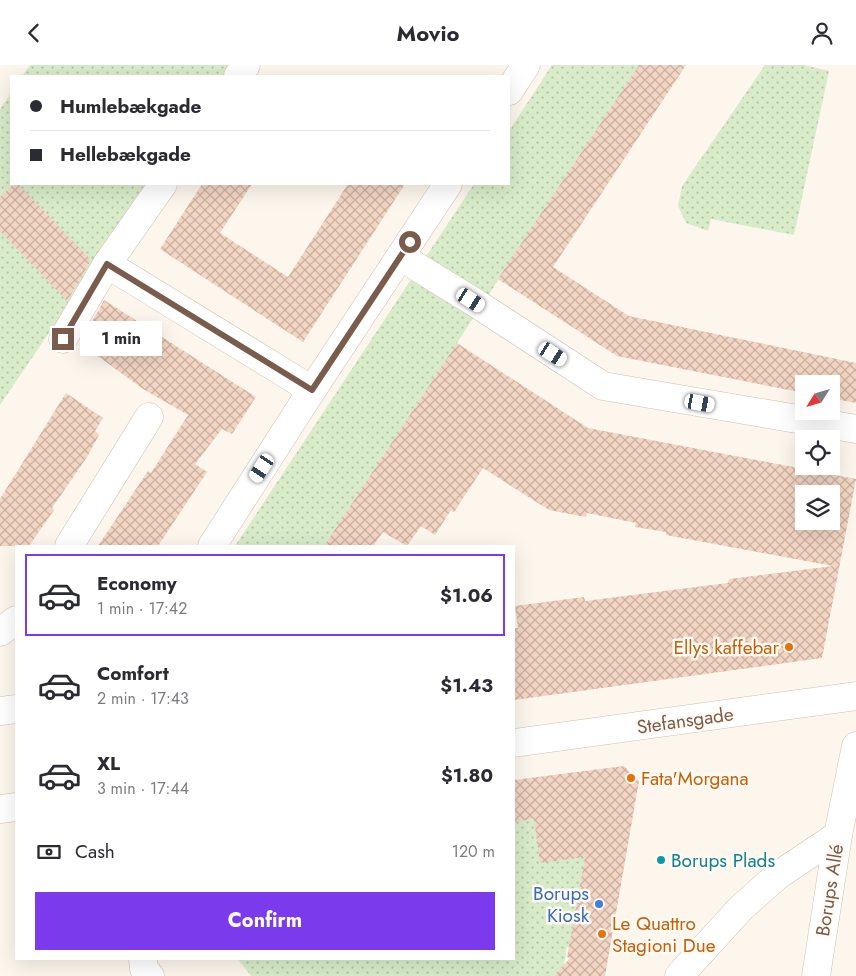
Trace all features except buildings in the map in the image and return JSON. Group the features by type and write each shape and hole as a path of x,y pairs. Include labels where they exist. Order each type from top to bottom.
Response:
{"street":[{"path":"510,89 526,65"},
{"path":"63,339 107,264 162,185"},
{"path":"213,545 447,185"},
{"path":"401,257 603,386 856,429"},
{"path":"107,264 312,390"},
{"path":"70,545 149,417"},
{"path":"0,632 15,621"},
{"name":"Stefansgade","path":"515,743 856,696"},
{"path":"0,711 15,709"},
{"name":"Borups Allé","path":"816,976 847,836 856,746"},
{"path":"0,809 15,807"},
{"path":"679,976 740,909 777,876 847,836"},
{"path":"142,960 144,969 150,976"}],"green space":[{"path":"30,65 230,65 224,75 23,75"},
{"path":"552,65 639,65 325,545 236,545 473,185 510,185 510,129"},
{"path":"765,65 804,65 829,71 794,235 711,219 708,231 686,223 678,206 682,186"},
{"path":"10,94 10,185 149,185 0,405 0,109"},
{"path":"586,811 592,818 569,947 567,947 564,965 554,976 251,976 239,960 515,960 515,822"}],"place":[{"name":"Ellys kaffebar","path":"789,647"},
{"name":"Fata'Morgana","path":"631,778"},
{"name":"Borups Plads","path":"661,860"},
{"name":"Borups Kiosk","path":"599,904"},
{"name":"Le Quattro Stagioni Due","path":"602,934"}],"route":[{"path":"63,339 107,264 312,390 410,242"}]}
